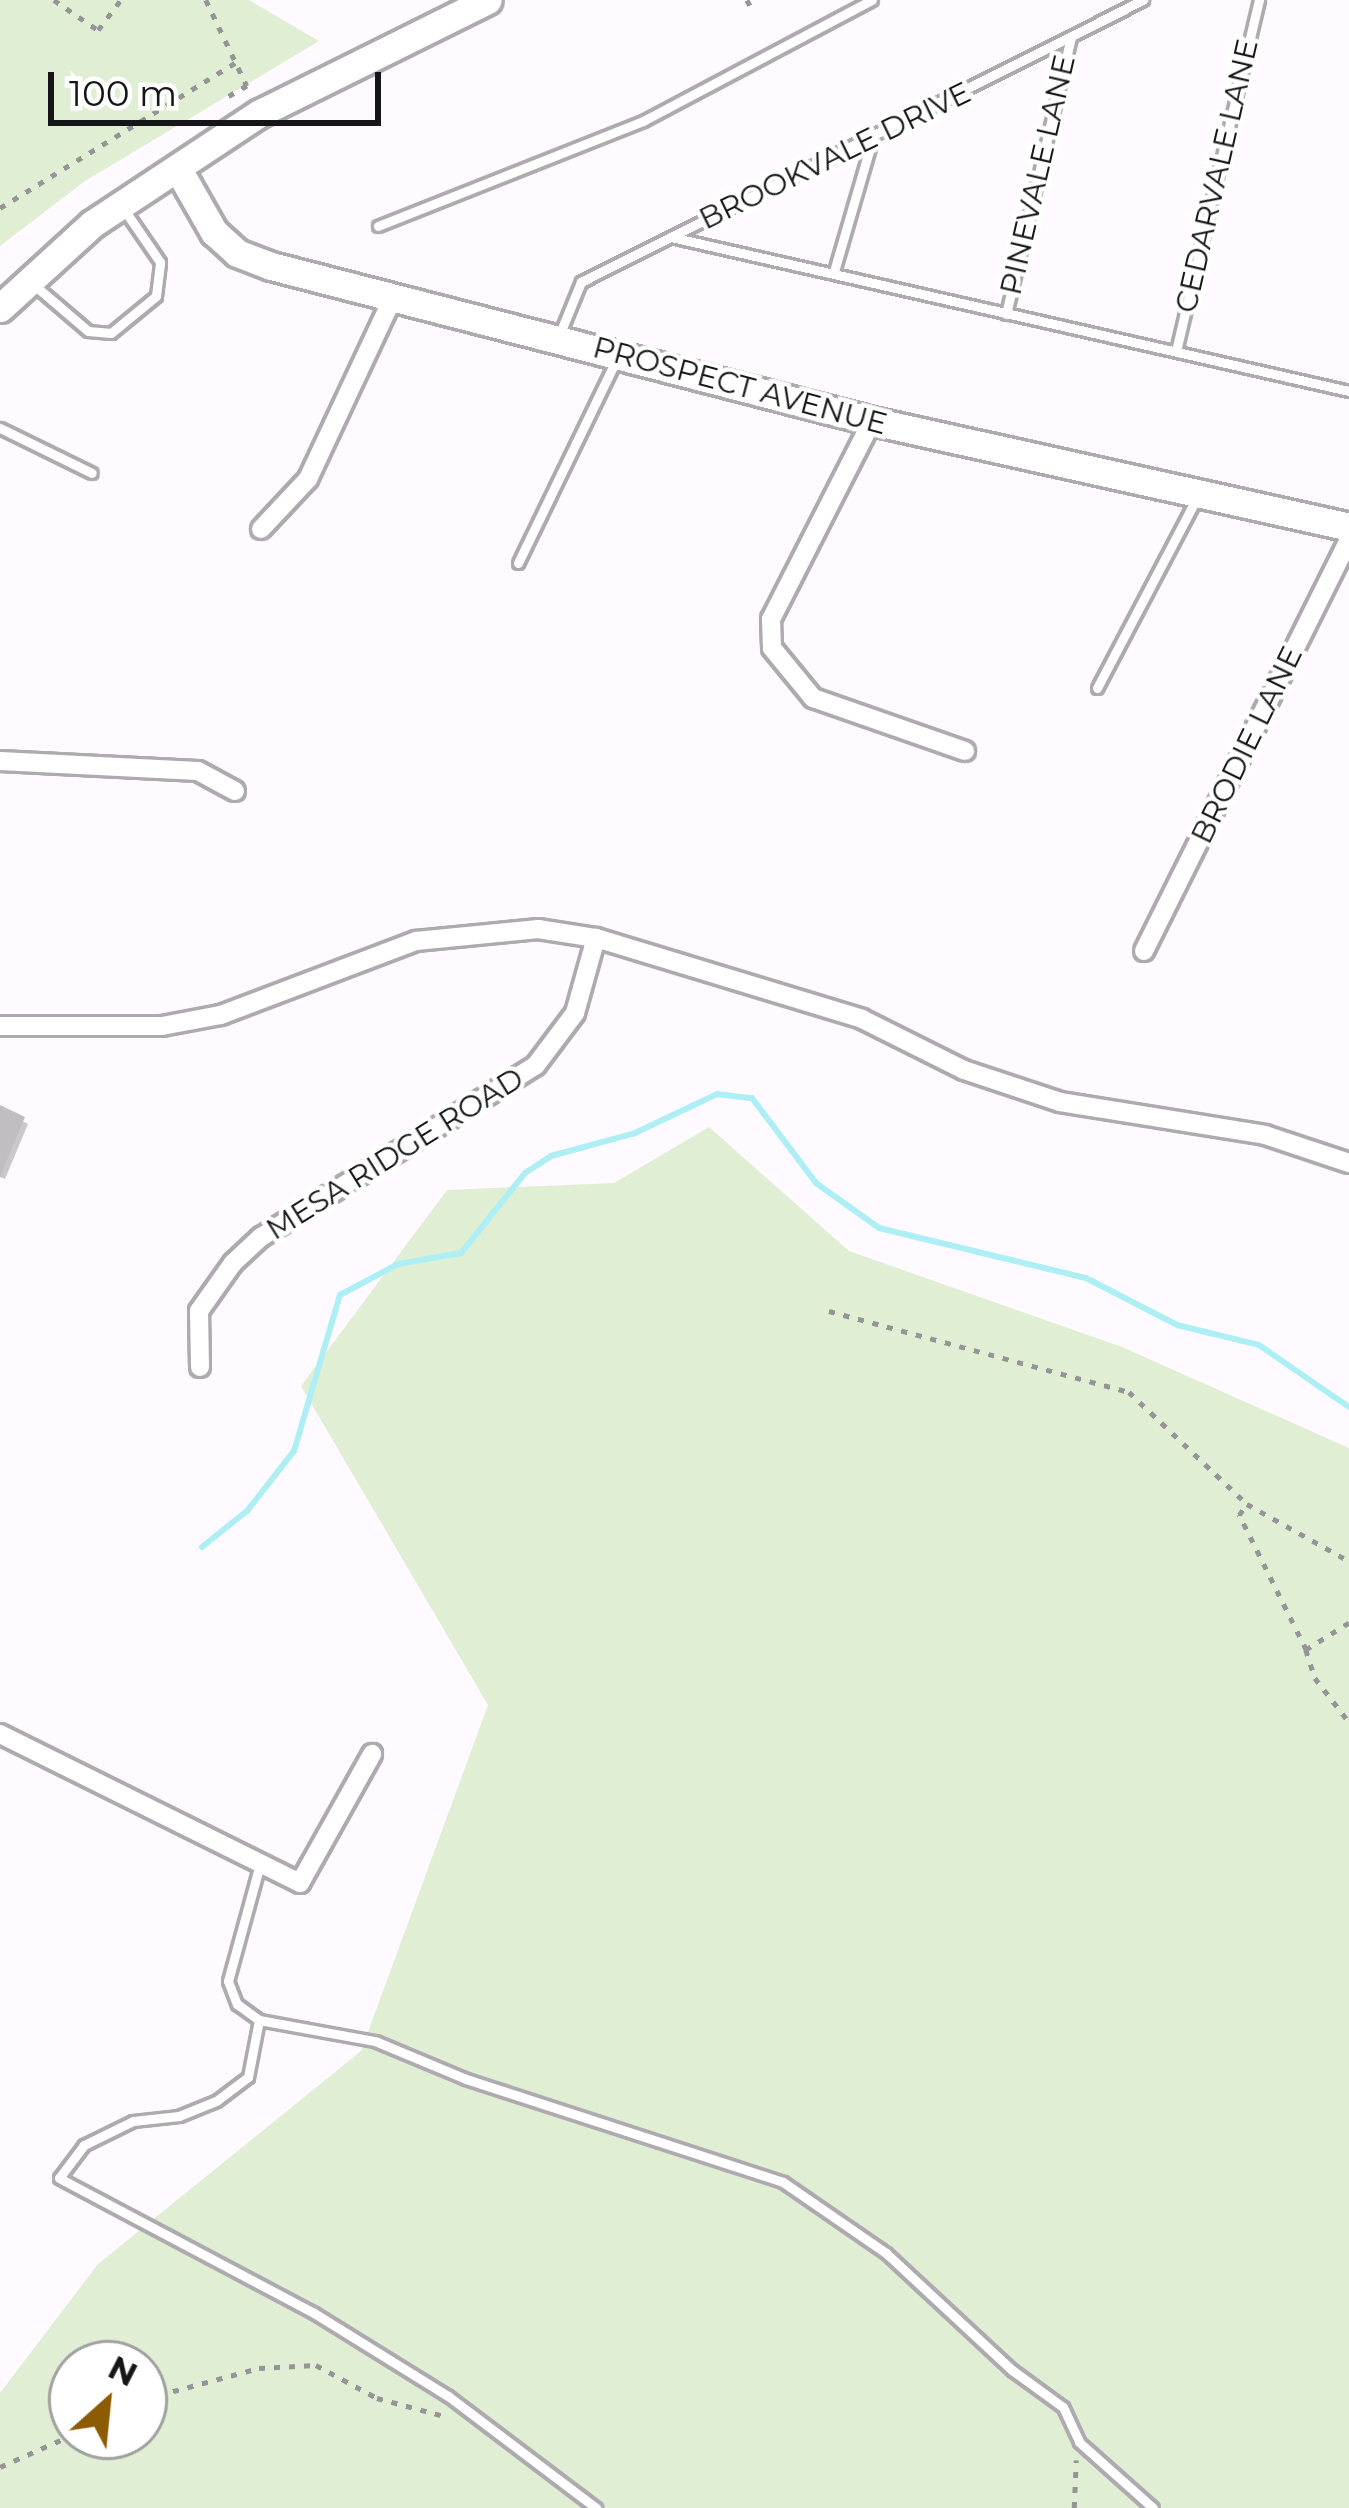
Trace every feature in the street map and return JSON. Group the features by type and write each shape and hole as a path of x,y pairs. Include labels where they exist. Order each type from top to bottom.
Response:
{"street":[{"path":"0,308 121,205 260,113 488,0"},
{"name":"PROSPECT AVENUE","path":"178,169 202,218 237,253 392,300 558,338 872,422 1349,527"},
{"path":"261,529 308,479 392,300"},
{"path":"872,422 771,619 772,648 813,698 964,751"},
{"name":"BRODIE LANE","path":"1144,951 1349,539"},
{"path":"0,761 198,771 235,791"},
{"path":"0,1026 162,1026 221,1016 446,934 523,928 596,938 862,1018 1012,1088 1265,1135 1349,1163"},
{"name":"MESA RIDGE ROAD","path":"200,1367 199,1311 233,1263 261,1237 536,1065 574,1013 596,938"},
{"path":"0,1734 300,1883 372,1754"}],"lane":[{"path":"378,226 643,121 872,0"},
{"name":"BROOKVALE DRIVE","path":"558,338 581,282 872,141 1143,0"},
{"name":"CEDARVALE LANE","path":"1176,351 1259,0"},
{"name":"PINEVALE LANE","path":"1006,314 1071,36"},
{"path":"835,268 872,141"},
{"path":"29,281 88,331 111,333 126,321 156,296 160,262 121,205"},
{"path":"671,237 835,268 1006,314 1349,391"},
{"path":"518,563 619,355"},
{"path":"0,428 92,473"},
{"path":"1097,688 1199,494"},
{"path":"260,1864 228,1981 237,2005 259,2020 375,2041 466,2079 783,2182 886,2253 1012,2370 1064,2407 1079,2442 1153,2508"},
{"path":"259,2020 248,2077 179,2116 134,2121 84,2145 59,2178 314,2313 448,2396 596,2508"}],"path":[{"path":"54,0 98,30 121,0"},
{"path":"206,0 248,86 228,97"},
{"path":"0,208 236,62"},
{"path":"829,1311 1129,1392 1247,1504 1349,1561"},
{"path":"1247,1504 1239,1515 1267,1584 1306,1650 1315,1678 1349,1722"},
{"path":"1306,1650 1349,1623"},
{"path":"168,2393 259,2368 316,2365 377,2398 450,2417"},
{"path":"1074,2508 1079,2442"},
{"path":"0,2467 48,2446"}],"green space":[{"path":"0,0 249,0 319,41 85,181 0,246"},
{"path":"709,1127 849,1251 1122,1347 1349,1448 1349,2508 0,2508 0,2393 98,2264 361,2051 488,1705 301,1386 447,1190 614,1183"}],"building":[{"path":"0,1105 25,1117 0,1177"}],"waterway":[{"path":"202,1547 247,1511 294,1451 340,1295 398,1264 461,1253 525,1173 551,1156 635,1133 717,1094 752,1098 816,1183 879,1228 1086,1278 1177,1325 1259,1345 1349,1407"}]}
